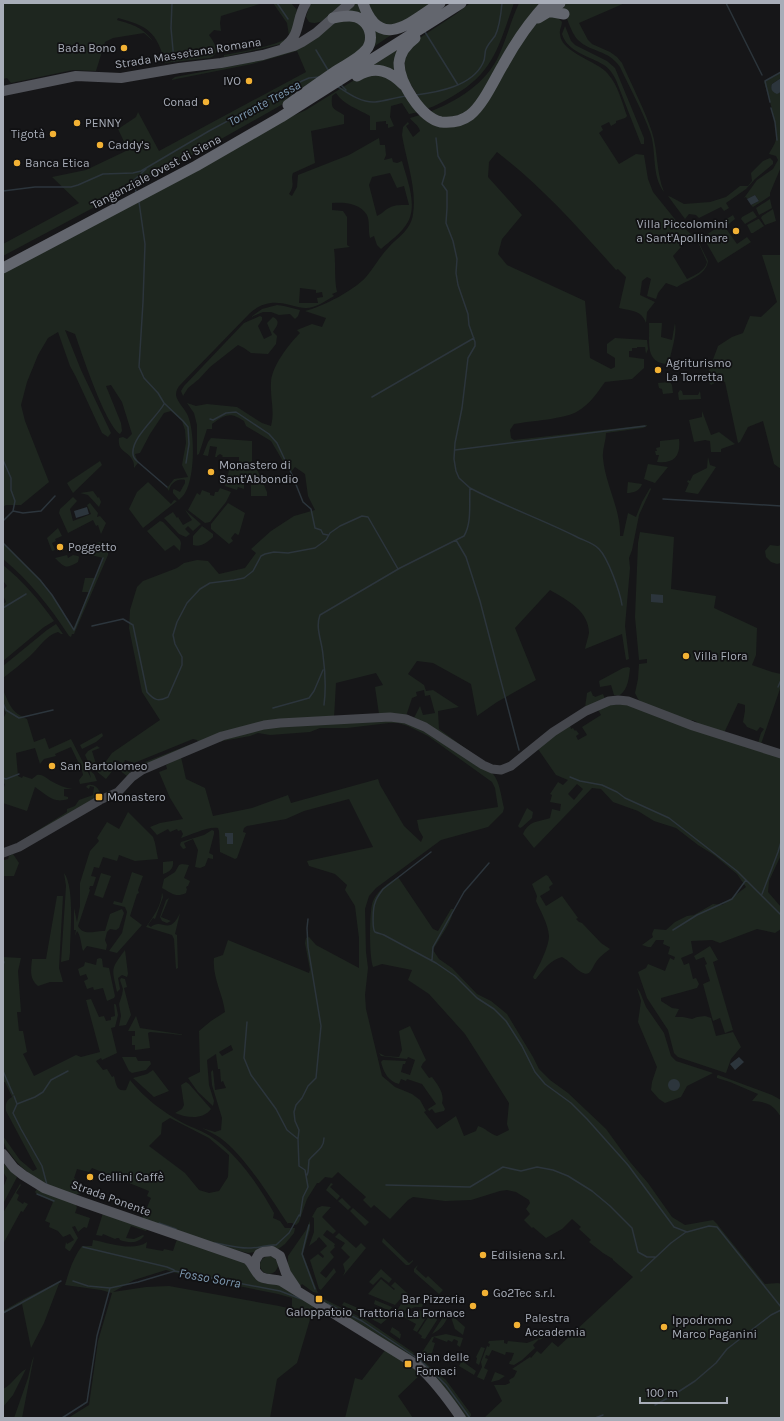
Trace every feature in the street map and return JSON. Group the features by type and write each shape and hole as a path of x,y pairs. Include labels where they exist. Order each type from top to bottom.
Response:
{"highway":[{"path":"282,113 319,82 364,52 368,47 372,26 363,3"},
{"path":"333,18 355,16 372,26 397,30 440,3"},
{"name":"Tangenziale Ovest di Siena","path":"3,261 282,113 449,3"},
{"name":"Tangenziale Ovest di Siena","path":"3,268 196,166 461,3"},
{"path":"464,3 454,12 413,39 404,48 399,64 406,87 420,108 428,116 441,122 452,122 464,119 474,112 512,48 531,23 546,8"},
{"path":"546,8 553,9 560,3"},
{"path":"546,8 554,12 564,14"},
{"path":"282,113 312,104 366,71 374,70 386,72 394,76 406,87"}],"main road":[{"name":"Strada Massetana Romana","path":"3,91 76,76 117,78 130,77 179,68 225,63 281,50 299,43 333,18 350,3"},
{"path":"560,3 564,14"},
{"path":"304,7 302,18 305,25 311,28 320,28"},
{"path":"281,50 291,42 295,36 304,7"},
{"path":"3,853 19,847 100,800 118,792 132,776 145,769 222,736 276,723 384,718 403,719 431,730 488,767 502,770 511,766 553,732 590,709 609,701 628,700 693,726 781,754"},
{"name":"Strada Ponente","path":"3,1154 14,1168 40,1186 246,1259 252,1263 256,1272 262,1278 279,1280 417,1365 442,1391 461,1418"},
{"name":"Strada Ponente","path":"220,1250 243,1254 259,1254 272,1251 280,1256 291,1281 305,1296"},
{"path":"255,1269 255,1261 259,1254"},
{"path":"270,1279 280,1273 283,1265"}],"shaded area":[{"path":"3,3 263,3 221,16 221,31 214,30 209,35 215,44 216,51 213,56 209,58 165,63 155,37 150,32 137,24 118,18 117,20 133,25 141,30 153,41 144,33 113,38 105,42 96,71 73,70 11,83 7,78 3,79"},
{"path":"273,3 291,3 297,10 292,35 281,44 224,57 224,55 277,43 289,36 287,23"},
{"path":"312,3 344,3 324,20 314,23 309,22 306,17"},
{"path":"354,3 361,3 361,5 394,33 372,48 373,33 345,14"},
{"path":"365,3 434,3 401,26 381,26"},
{"path":"470,3 514,3 494,56 487,67 467,87 443,102 426,109 403,72 406,51 412,43"},
{"path":"519,3 542,3 476,102 464,114 445,118 429,112 460,97 479,83 487,74 499,55"},
{"path":"562,3 625,3 579,23 588,40 592,44 610,52 622,63 652,132 661,184 664,192 657,178 650,132 640,107 620,67 616,61 610,57 588,47 575,37"},
{"path":"547,15 558,18 562,22 560,32 562,41 573,52 603,69 611,78 627,116 616,121 616,123 611,126 609,122 601,126 603,130 599,133 619,164 636,154 644,155 648,179 653,192 678,223 697,239 708,261 707,266 700,274 677,287 666,283 658,293 656,299 647,296 651,279 647,277 642,281 640,295 655,302 647,312 646,323 639,313 619,308 626,277 618,269 616,270 559,208 529,179 497,152 489,162 488,177 522,215 502,239 498,254 507,265 585,301 590,358 611,369 615,367 615,358 607,353 607,344 615,338 647,340 648,349 646,354 645,347 632,348 632,351 629,351 629,357 644,359 644,368 632,379 605,382 590,402 572,414 557,418 514,424 510,430 511,438 514,440 647,425 643,428 606,433 603,452 604,468 616,506 620,526 620,536 623,536 628,513 636,517 642,502 650,488 651,489 639,515 629,558 630,568 625,626 629,659 626,660 622,634 585,649 589,633 585,618 570,602 550,590 515,628 536,680 497,702 477,716 471,684 433,663 417,661 408,674 424,685 426,691 433,690 459,707 438,711 439,729 480,759 414,718 420,706 423,715 435,713 430,695 425,696 424,690 416,692 417,696 412,698 406,716 379,714 375,687 383,685 376,673 336,683 334,718 276,721 199,743 197,740 193,739 134,763 125,760 124,763 130,768 131,771 128,777 118,769 122,764 118,760 106,779 90,766 85,755 88,751 97,746 100,748 92,751 99,771 112,753 160,720 142,692 129,628 130,610 137,587 143,581 177,568 184,563 197,560 208,561 219,574 245,568 256,553 251,549 271,531 294,516 315,510 308,496 305,474 295,467 291,472 271,441 246,426 244,421 235,416 224,416 212,424 212,429 207,429 199,454 197,455 197,425 194,413 187,403 196,406 207,404 237,407 262,423 271,426 273,415 271,383 277,363 286,349 300,333 297,330 312,324 322,327 326,318 305,311 321,306 354,288 366,277 386,251 407,229 412,220 414,194 402,135 403,127 408,122 409,124 406,126 413,137 420,131 410,118 420,115 429,123 459,125 534,25","holes":["689,238 699,244 707,262 706,265 702,270 687,279 673,256"]},
{"path":"355,20 366,30 364,48 287,98 283,104 207,147 3,256 3,244 79,203 52,177 86,170 128,150 118,129 136,117 138,112 159,151 306,72 297,51 252,64 171,80 175,77 238,65 281,53 337,22"},
{"path":"565,26 571,41 575,45 607,61 615,68 644,138 644,144 641,144 616,80 608,68 569,46 562,34"},
{"path":"400,47 398,72 369,67"},
{"path":"781,72 781,78 772,84 771,88 780,93 781,92 781,167 770,196 753,207 751,205 759,201 755,195 747,199 746,197 744,198 757,180 773,169 778,160 776,156 769,154 776,139 776,126 764,82"},
{"path":"364,74 390,76 419,112 409,114 402,103 391,106 390,117 394,126 388,128 386,121 376,122 376,130 370,130 370,116 347,104 336,93 332,96 332,106 335,110 344,115 344,124 311,131 315,163 293,173 293,185 289,194 292,196 297,187 298,175 349,155 379,138 380,145 385,145 386,155 384,160 392,158 393,162 397,163 402,161 409,185 412,210 410,218 404,228 381,249 377,245 374,236 370,238 368,217 364,211 351,204 332,203 332,210 343,211 347,217 347,245 350,247 334,249 337,292 332,294 334,296 310,308 269,303 255,309 179,386 176,395 187,414 190,424 193,455 191,477 185,494 179,500 173,493 173,490 174,489 180,492 185,480 175,482 169,491 167,488 174,479 188,477 182,465 186,443 185,430 182,421 171,411 164,413 150,434 140,453 135,454 138,463 134,468 134,463 131,458 121,449 119,443 119,438 123,437 127,439 132,434 122,402 111,385 106,386 121,423 122,431 120,434 114,428 101,403 88,372 75,334 65,330 81,370 111,433 108,437 102,433 70,366 58,332 48,338 38,355 27,382 21,405 25,421 49,482 21,505 6,505 3,507 3,272 284,120 306,110","holes":["390,173 397,188 404,186 409,205 392,206 377,216 369,185 372,177","300,288 316,290 316,293 322,292 323,297 317,298 318,303 299,303"]},
{"path":"781,78 781,92 777,94 772,90 771,86"},
{"path":"770,158 773,161 773,164 755,179 746,189 726,203 729,208 724,211 721,207 699,218 696,215 689,214 685,219 668,196 684,204 710,202 726,197 740,186 748,186 752,181 751,173 763,161"},
{"path":"755,195 759,201 751,205 747,199"},
{"path":"770,199 772,208 759,215 756,208"},
{"path":"773,209 776,221 765,225 761,218 762,216"},
{"path":"753,211 757,217 745,224 741,219 742,217"},
{"path":"733,215 735,219 725,227 737,244 747,237 751,242 718,263 703,237 721,225 720,223"},
{"path":"758,219 764,226 751,233 747,225"},
{"path":"762,255 781,255 781,469 774,464 763,421 748,427 738,443 725,382 720,380 711,385 707,376 718,346 732,337 743,333 750,316 761,317 777,302"},
{"path":"277,305 300,310 298,316 295,319 290,314 279,315 271,312 263,312 251,317 262,309"},
{"path":"260,316 262,317 262,320 258,326 264,339 272,335 267,323 273,317 278,322 273,332 277,336 276,344 268,354 251,353 238,345 210,367 188,388 183,396 181,391 184,386 244,323"},
{"path":"649,323 662,323 661,337 672,340 675,323 675,338 669,364 661,363 655,360 652,356 649,344"},
{"path":"670,382 673,393 663,394 658,383"},
{"path":"680,390 682,391 683,395 698,395 700,391 701,399 679,400 678,393"},
{"path":"702,411 711,435 719,432 735,444 721,449 721,452 711,452 710,441 705,440 694,442 689,420 702,417"},
{"path":"211,438 252,441 252,467 256,467 267,492 267,496 251,496 251,479 244,479 244,489 238,487 237,490 225,486 229,470 239,470 239,457 222,457 223,456 220,454 215,457 217,447 210,446 208,456 203,455"},
{"path":"679,439 679,450 675,458 668,462 657,462 659,455 656,455 655,451 657,451 656,448 660,447 660,441"},
{"path":"708,457 710,465 716,467 698,494 685,492 689,483 687,482 688,480 690,481 693,475 707,468"},
{"path":"100,461 102,465 73,493 67,483"},
{"path":"648,464 668,467 655,483 644,479"},
{"path":"148,482 171,504 174,500 177,501 143,528 129,509 137,492"},
{"path":"628,482 642,484 636,491 627,493"},
{"path":"220,488 231,492 226,502 210,522 205,523 188,510 197,493 200,495 202,490 214,496 215,492 218,492"},
{"path":"93,491 98,498 99,497 101,502 99,507 88,495 80,493"},
{"path":"73,497 77,501 70,509 73,521 91,514 87,505 90,503 98,513 97,517 100,516 106,523 101,534 98,525 96,526 93,520 68,533 59,513 60,509"},
{"path":"228,503 245,513 239,534 238,535 235,533 231,538 233,541 229,544 211,529 211,524"},
{"path":"87,507 89,514 76,518 74,511"},
{"path":"185,510 201,524 193,531 188,526 185,529 190,534 186,537 179,534 164,518 173,512 183,525 192,520"},
{"path":"160,521 163,522 180,540 180,551 174,545 165,551 147,531"},
{"path":"202,526 213,534 213,537 201,545 193,545 193,536"},
{"path":"58,528 62,536 55,539 56,541 52,543 55,550 52,551 47,538"},
{"path":"640,532 674,537 671,589 716,596 714,608 757,628 756,655 752,665 781,674 781,686 761,744 758,743 764,729 760,727 757,731 747,727 743,722 745,705 738,703 724,733 698,725 697,722 692,720 690,722 642,703 638,699 635,693 639,664 647,663 647,659 639,660 635,617 638,543"},
{"path":"3,542 41,580 73,629 89,592 82,592 85,578 95,578 103,558 91,555 95,551 93,544 100,542 108,550 108,555 74,634 72,634 71,637 31,585 3,559"},
{"path":"770,545 781,545 781,563 777,564 771,562 766,557 765,551"},
{"path":"67,555 68,558 73,555 78,556 78,562 71,566 64,566 55,558"},
{"path":"3,565 30,591 54,621 44,627 3,661 3,604 6,602 3,595 3,590 7,586 4,582 3,583"},
{"path":"651,594 663,595 663,603 651,602"},
{"path":"56,624 63,634 58,632 49,636 30,656 3,678 3,666"},
{"path":"623,668 630,668 629,679 625,690 620,695 614,695 611,685 600,687 599,681"},
{"path":"3,690 14,711 27,719 34,742 45,738 49,749 71,739 91,778 89,770 94,774 97,781 80,784 79,780 83,775 82,770 71,747 55,754 56,756 44,759 40,764 35,748 16,753 18,776 32,779 37,775 41,775 59,785 73,789 64,789 64,796 68,797 68,799 54,800 35,787 27,811 3,803 3,790 5,784 3,783 3,719 6,713 3,708"},
{"path":"591,691 595,697 603,694 605,699 585,708 587,693"},
{"path":"614,704 629,705 781,756 781,855 769,881 768,892 781,907 781,929 775,933 757,929 720,943 712,940 691,941 693,953 681,958 684,965 689,963 693,979 696,978 699,984 697,988 661,998 661,1001 672,1008 679,1009 675,1017 692,1019 705,1016 711,1018 716,1036 733,1032 741,1047 731,1059 726,1073 678,1057 674,1053 668,1030 647,998 638,972 646,968 648,964 665,971 670,958 674,960 675,957 668,954 670,947 663,944 664,940 656,940 651,947 642,945 653,937 652,934 654,929 666,930 675,922 687,916 694,915 713,904 722,905 746,887 737,874 714,855 676,828 654,821 638,811 613,802 601,789 592,788 534,848 523,834 525,829 531,824 550,818 552,809 560,811 561,804 550,802 552,795 550,794 558,782 563,785 568,780 556,775 538,749 553,736 570,725 571,729 573,728 579,734 576,736 578,740 587,735 582,727 601,715 597,708","holes":["577,784 583,789 574,800 568,794"]},
{"path":"397,720 415,726 493,774 499,785 504,808 503,812 488,827 441,840 376,888 369,896 365,909 368,968 365,995 366,1009 382,1076 395,1087 412,1094 420,1100 426,1111 424,1112 437,1129 456,1116 464,1136 476,1131 478,1126 497,1136 509,1130 507,1124 509,1103 465,1034 429,994 408,980 412,970 382,964 373,967 370,934 373,901 384,887 398,877 433,929 438,931 451,909 453,909 451,918 433,950 439,959 452,968 477,994 491,1001 507,1014 539,1069 550,1080 568,1093 606,1129 630,1162 648,1183 672,1217 685,1225 713,1220 765,1284 781,1284 781,1418 484,1418 502,1401 494,1385 505,1385 510,1383 509,1380 514,1377 517,1371 512,1369 530,1357 531,1358 537,1351 541,1354 552,1342 558,1347 633,1277 613,1259 589,1242 591,1240 579,1229 581,1227 572,1219 562,1229 546,1238 524,1220 530,1214 526,1209 530,1203 529,1200 516,1192 507,1190 471,1200 445,1201 413,1197 408,1200 390,1219 374,1205 371,1208 363,1200 366,1197 338,1172 332,1178 325,1177 317,1183 307,1199 299,1222 296,1225 292,1223 288,1224 238,1154 219,1137 202,1128 215,1132 221,1130 222,1118 212,1085 211,1072 213,1070 215,1090 226,1088 223,1081 221,1082 220,1069 218,1069 216,1054 207,1060 209,1085 214,1101 213,1106 198,1092 188,1078 200,1072 199,1031 225,1012 216,979 214,958 223,955 228,940 309,973 310,970 305,943 306,938 309,937 316,945 359,968 359,938 355,906 345,890 347,885 335,874 309,866 307,861 373,847 349,799 304,811 286,819 247,826 244,828 243,832 246,833 237,858 235,859 220,852 218,828 205,829 181,838 183,834 181,830 178,831 177,829 170,832 168,829 157,835 150,827 160,823 183,819 170,798 159,772 167,769 166,765 181,757 186,779 205,788 213,816 252,808 288,795 291,803 378,779 404,826 421,842 423,837 419,830 417,820 498,807 495,788 492,782 428,736 408,726 398,723 347,728 320,728 310,732 270,735 258,733 250,736 217,742 268,727","holes":["231,1045 233,1050 222,1056 219,1052"]},
{"path":"102,733 103,736 96,742 82,749 80,745"},
{"path":"191,744 133,771 134,767 140,764"},
{"path":"88,785 92,785 98,789 100,793 98,797 16,844 67,812 67,809 75,806 79,800 93,795 94,787 90,786 89,789 86,787"},
{"path":"527,808 533,812 532,818 520,828 518,826"},
{"path":"128,812 153,837 158,859 135,861 119,855 117,861 103,857 99,868 94,867 91,876 96,877 93,886 90,886 78,926 83,931 87,932 105,931 110,914 122,909 124,913 119,928 116,930 110,929 107,932 105,940 107,945 106,950 87,946 83,951 77,931 75,936 76,930 74,930 74,908 77,922 80,906 80,883 90,851 99,841 97,838 107,822 119,829"},
{"path":"212,830 214,831 214,834 209,853 213,855 213,859 208,858 205,866 200,868 195,867 198,850 193,839 184,843 186,848 183,849 180,845 181,842 204,835"},
{"path":"225,833 233,833 233,844 227,844 227,837 225,836"},
{"path":"13,854 19,863 14,876 3,876 3,859 8,859 9,856"},
{"path":"173,861 173,866 171,869 163,874 163,862"},
{"path":"179,865 189,865 184,878 190,881 186,888 186,893 176,895 162,888 164,879 175,872"},
{"path":"132,872 143,876 138,890 139,893 137,894 130,916 142,925 117,953 109,951 122,933 127,912 125,907 113,904 114,901 122,903"},
{"path":"64,873 70,889 71,900 70,953 69,960 61,962 66,886"},
{"path":"101,873 111,876 103,898 94,895"},
{"path":"546,875 553,884 549,887 550,890 540,896 546,906 562,896 578,918 576,919 582,923 601,943 610,949 599,958 591,971 587,974 576,969 562,957 550,963 536,979 533,977 549,941 549,936 546,923 536,901 537,896 532,884"},
{"path":"162,892 163,897 155,919 153,918 148,925 151,927 159,924 172,924 180,913 175,934 177,935 178,968 176,969 174,939 172,935 146,927 159,906"},
{"path":"57,896 63,896 59,968 63,982 50,982 38,986 32,977 32,959 46,959"},
{"path":"169,898 161,917 171,921 167,923 162,921 160,917 166,900"},
{"path":"710,946 718,960 713,962 733,1030 725,1033 720,1018 713,1021 703,984 710,981 705,965 707,964 704,957 696,960 694,956"},
{"path":"125,950 128,974 127,977 122,975 118,978 120,989 117,992 113,973 117,962"},
{"path":"3,957 21,958 18,971 21,1012 17,1012 19,1031 23,1031 27,1052 23,1054 34,1076 76,1055 81,1057 100,1052 86,1000 91,999 99,1017 104,1016 106,1021 111,1020 111,1017 115,1016 115,1004 118,1015 115,1027 111,1028 117,1053 102,1060 101,1058 96,1061 103,1070 107,1069 112,1077 114,1076 120,1090 126,1090 130,1080 141,1093 168,1114 183,1123 202,1131 222,1145 240,1162 255,1182 274,1213 273,1218 280,1221 285,1228 295,1228 294,1233 285,1244 278,1249 248,1253 227,1248 142,1219 151,1198 147,1196 149,1191 92,1168 89,1172 77,1169 74,1178 77,1180 74,1188 84,1192 72,1196 48,1186 21,1167 5,1146 3,1136 20,1160 33,1171 37,1169 6,1111 6,1103 12,1097 5,1082 3,1082","holes":["170,1118 209,1138 229,1155 228,1177 219,1191 209,1193 199,1190 185,1173 149,1146 161,1134 162,1123"]},
{"path":"97,959 102,959 103,967 109,968 115,996 107,1001 103,988 94,990 93,987 87,989 84,981 88,979 86,974 80,976 78,969 84,966 85,962 96,965"},
{"path":"121,978 125,979 127,987 124,988 131,1015 126,1025 119,1026 121,1016 119,1004 123,989 120,980"},
{"path":"637,988 646,1007 664,1033 671,1056 676,1061 713,1073 687,1086 681,1097 665,1103 651,1090 657,1067 638,1022 641,1001"},
{"path":"136,1016 140,1028 186,1035 150,1032 148,1033 150,1048 135,1050 135,1045 132,1045 132,1036 135,1036 135,1031 128,1031"},
{"path":"410,1026 426,1060 421,1067 429,1078 432,1077 440,1089 443,1099 442,1103 445,1109 444,1111 435,1113 432,1109 429,1111 428,1109 436,1104 422,1084 407,1079 406,1081 401,1079 399,1084 395,1083 389,1079 384,1070 381,1062 383,1060 406,1061 405,1064 403,1064 401,1072 410,1075 415,1060 408,1057 407,1059 381,1056 379,1053 385,1056 399,1057 402,1050 399,1031"},
{"path":"122,1057 136,1057 138,1061 150,1061 151,1064 146,1070 132,1073 129,1071"},
{"path":"739,1057 744,1062 735,1070 730,1064"},
{"path":"153,1070 169,1091 154,1097 133,1078 147,1074"},
{"path":"718,1075 772,1095 781,1100 781,1117 769,1104 752,1101 758,1094 717,1078"},
{"path":"676,1079 679,1080 679,1090 672,1091 669,1090 668,1083 669,1080"},
{"path":"186,1082 211,1109 208,1113 190,1117 175,1113 182,1109 184,1105 181,1085"},
{"path":"3,1163 17,1177 3,1204 3,1188 7,1178 3,1172"},
{"path":"331,1183 333,1184 330,1187 340,1196 337,1200 326,1190"},
{"path":"20,1184 21,1185 16,1193 19,1195 17,1200 23,1204 24,1202 28,1204 23,1212 21,1211 3,1244 3,1213"},
{"path":"37,1189 76,1204 77,1207 75,1213 90,1218 87,1228 84,1227 78,1232 75,1226 72,1227 78,1238 70,1251 65,1248 66,1242 67,1244 74,1240 70,1234 63,1237 58,1231 49,1227 50,1223 45,1221 53,1202 37,1194 35,1192"},
{"path":"342,1198 351,1207 348,1210 338,1201"},
{"path":"322,1206 331,1207 322,1217 336,1231 333,1234 327,1230 323,1235 335,1244 335,1247 330,1252 334,1257 320,1273 326,1278 334,1268 336,1272 321,1290 319,1289 310,1260 318,1254 323,1258 324,1256 320,1252 327,1246 319,1237 309,1246 314,1232 314,1218 312,1217 317,1208"},
{"path":"353,1208 369,1222 365,1226 350,1211"},
{"path":"103,1213 147,1229 146,1231 131,1226 126,1238 134,1239 143,1235 144,1236 136,1242 130,1242 120,1240 119,1238 115,1239 103,1234 102,1236 96,1235"},
{"path":"310,1221 310,1229 303,1254 318,1293 313,1292 302,1284 300,1286 288,1268 288,1256 306,1230"},
{"path":"339,1233 356,1248 361,1243 366,1248 343,1276 345,1271 343,1264 350,1257 341,1248 345,1243 335,1237"},
{"path":"383,1238 409,1263 413,1261 409,1265 406,1265 382,1242"},
{"path":"177,1239 243,1261 259,1281 266,1284 278,1284 314,1306 297,1363 277,1379 270,1418 68,1418 89,1405 98,1341 112,1293 65,1285 76,1255 82,1246 92,1246 93,1240 128,1247 141,1245 147,1242 146,1248 173,1251","holes":["166,1270 292,1298 292,1309 169,1286 146,1287 113,1292 134,1280"]},
{"path":"265,1256 273,1256 278,1261 276,1272 273,1274 265,1274 260,1269 260,1261"},
{"path":"418,1265 416,1269 426,1278 428,1276 443,1290 439,1294 414,1272 414,1269"},
{"path":"381,1269 392,1279 389,1283 381,1277 373,1285 369,1282"},
{"path":"381,1279 394,1290 395,1289 391,1286 395,1282 418,1303 423,1304 422,1307 407,1309 404,1312 409,1316 418,1310 429,1313 417,1332 413,1330 416,1324 396,1313 402,1302 406,1299 403,1296 395,1305 368,1294"},
{"path":"60,1281 44,1323 31,1348 22,1304 3,1314 3,1311"},
{"path":"324,1299 366,1320 414,1353 412,1357 321,1301"},
{"path":"375,1300 392,1307 388,1314 388,1310 374,1304"},
{"path":"344,1302 367,1312 366,1316 342,1305"},
{"path":"447,1311 449,1312 445,1322 441,1328 432,1334"},
{"path":"369,1313 384,1319 385,1317 387,1319 381,1324 368,1317"},
{"path":"430,1314 436,1316 437,1320 425,1339 421,1338 422,1336 418,1333"},
{"path":"450,1314 465,1327 463,1335 455,1329"},
{"path":"392,1327 400,1332 400,1339 390,1332"},
{"path":"446,1334 463,1338 460,1347 457,1345 458,1341 454,1339 452,1342 448,1340 447,1342 434,1337 432,1342 435,1343 432,1353 424,1355 421,1354 432,1337"},
{"path":"545,1336 533,1345 535,1348 514,1365 509,1364 514,1353 506,1352 505,1355 492,1350 489,1356 486,1355 485,1358 488,1359 484,1368 488,1370 484,1380 477,1377 482,1367 481,1362 487,1346 489,1347 490,1344 488,1343 489,1341 504,1340 504,1343 507,1344 508,1341 527,1343"},
{"path":"481,1347 485,1348 479,1365 476,1363 476,1357"},
{"path":"386,1349 421,1374 398,1396 413,1418 345,1418 355,1378 362,1380"},
{"path":"34,1356 22,1418 14,1418 28,1378"},
{"path":"417,1356 446,1380 471,1416 464,1418 415,1359"},
{"path":"462,1361 476,1371 474,1375 459,1366"},
{"path":"26,1369 13,1395 3,1407 3,1389"},
{"path":"495,1372 505,1376 499,1380 491,1382"}],"waterway":[{"path":"172,3 171,28 174,61"},
{"path":"277,3 288,19"},
{"name":"Torrente Tressa","path":"416,95 444,90 463,82 478,71 484,61 485,51 497,32 502,3"},
{"path":"726,3 762,75"},
{"path":"425,32 458,85"},
{"path":"316,50 328,70"},
{"path":"765,81 781,72"},
{"name":"Torrente Tressa","path":"3,191 35,187 71,187 103,174 133,173 141,171 209,131 302,81 309,78 319,77"},
{"path":"765,81 770,102"},
{"name":"Torrente Tressa","path":"340,84 346,90"},
{"name":"Torrente Tressa","path":"337,86 355,97 370,102 407,96"},
{"path":"771,108 775,122 777,140"},
{"path":"436,138 438,156 445,168 442,184 447,191 446,223 453,241 457,259 456,273 458,285 468,314 469,325 475,342 475,346 468,358 462,408 455,443 454,459 456,471 459,478 470,488 597,547 610,567 622,605"},
{"path":"136,192 134,180 146,169"},
{"path":"139,202 145,244 139,367 144,378 158,393 164,403 188,427 189,444 186,463"},
{"path":"372,397 474,338"},
{"path":"164,404 136,441 133,448 133,454 136,460 167,487"},
{"path":"210,419 213,420 226,413 236,412 269,434 277,443 303,502 311,509 315,528 321,530 323,534 328,535"},
{"path":"455,450 645,426"},
{"path":"3,460 11,478 11,490 15,501 13,511 23,513 41,511 55,496"},
{"path":"324,705 324,667 318,625 320,615 400,568 464,536 467,531 470,513 470,488"},
{"path":"663,499 781,506"},
{"path":"3,521 13,511"},
{"path":"92,626 123,619 133,625 147,692 152,697 159,700 168,697 182,665 182,657 175,644 173,635 177,622 187,603 200,589 210,583 244,578 253,571 261,556 265,554 274,552 288,553 315,548 326,540 330,533 340,526 362,516 368,517 398,569"},
{"path":"456,540 466,557 480,601 519,750"},
{"path":"3,543 40,580 52,595 74,630 103,558"},
{"path":"3,608 26,594"},
{"path":"273,708 309,698 314,691 323,670"},
{"path":"778,687 781,680"},
{"path":"3,703 6,710 19,718 53,710"},
{"path":"3,778 6,779 19,774"},
{"path":"570,777 580,781 602,785 617,792 625,798 669,818 737,871 781,915"},
{"path":"762,894 781,842"},
{"path":"431,852 383,889 379,894 374,909 373,923 375,932 384,935 436,963 455,976 477,998 494,1009 506,1021 522,1046 535,1072 545,1084 571,1103 587,1119 628,1165 674,1227 687,1232 709,1226 717,1227 781,1307"},
{"path":"432,960 433,947 464,892 489,863"},
{"path":"673,930 697,915 732,899 746,880"},
{"path":"298,1139 299,1130 295,1121 294,1112 296,1105 302,1098 308,1086 316,1078 321,1026 308,947 308,919"},
{"path":"3,974 3,979"},
{"path":"247,1022 244,1058 251,1075 276,1109 287,1130 298,1139 299,1166 305,1170 308,1187 303,1197 300,1216"},
{"path":"3,1071 13,1094"},
{"path":"47,1185 42,1166 13,1113 17,1104 43,1092 51,1080 68,1071"},
{"path":"14,1096 17,1104"},
{"path":"307,1175 309,1160 321,1148 324,1138"},
{"path":"386,1185 470,1187 503,1167 521,1171 537,1167 553,1170 568,1176 592,1191 610,1206 632,1228 638,1252 647,1257 655,1257"},
{"path":"37,1194 54,1201"},
{"path":"215,1243 246,1248 276,1245 289,1233 299,1215"},
{"path":"159,1223 176,1229"},
{"path":"309,1225 302,1254 315,1289"},
{"path":"641,1271 671,1243 686,1232"},
{"path":"83,1247 174,1270"},
{"name":"Fosso Sorra","path":"73,1281 88,1286 110,1288 138,1282 175,1271 280,1291 301,1299"},
{"path":"3,1313 61,1281"},
{"path":"62,1418 87,1402 97,1336 110,1288"},
{"name":"Fosso Sorra","path":"328,1304 362,1321 420,1360 446,1385 470,1418"},
{"path":"655,1405 695,1381 716,1363 727,1349 771,1315 781,1310"},
{"path":"595,1418 603,1415"}],"place":[{"name":"Bada Bono","path":"124,48"},
{"name":"IVO","path":"249,81"},
{"name":"Conad","path":"206,102"},
{"name":"PENNY","path":"77,123"},
{"name":"Tigotà","path":"53,134"},
{"name":"Caddy's","path":"100,145"},
{"name":"Banca Etica","path":"17,163"},
{"name":"Villa Piccolomini a Sant'Apollinare","path":"736,231"},
{"name":"Agriturismo La Torretta","path":"658,370"},
{"name":"Monastero di Sant'Abbondio","path":"211,472"},
{"name":"Poggetto","path":"60,547"},
{"name":"Villa Flora","path":"686,656"},
{"name":"San Bartolomeo","path":"52,766"},
{"name":"Monastero","path":"99,797"},
{"name":"Cellini Caffè","path":"90,1177"},
{"name":"Edilsiena s.r.l.","path":"483,1255"},
{"name":"Go2Tec s.r.l.","path":"485,1293"},
{"name":"Galoppatoio","path":"319,1299"},
{"name":"Bar Pizzeria Trattoria La Fornace","path":"473,1306"},
{"name":"Palestra Accademia","path":"517,1325"},
{"name":"Ippodromo Marco Paganini","path":"664,1327"},
{"name":"Pian delle Fornaci","path":"408,1364"}]}
